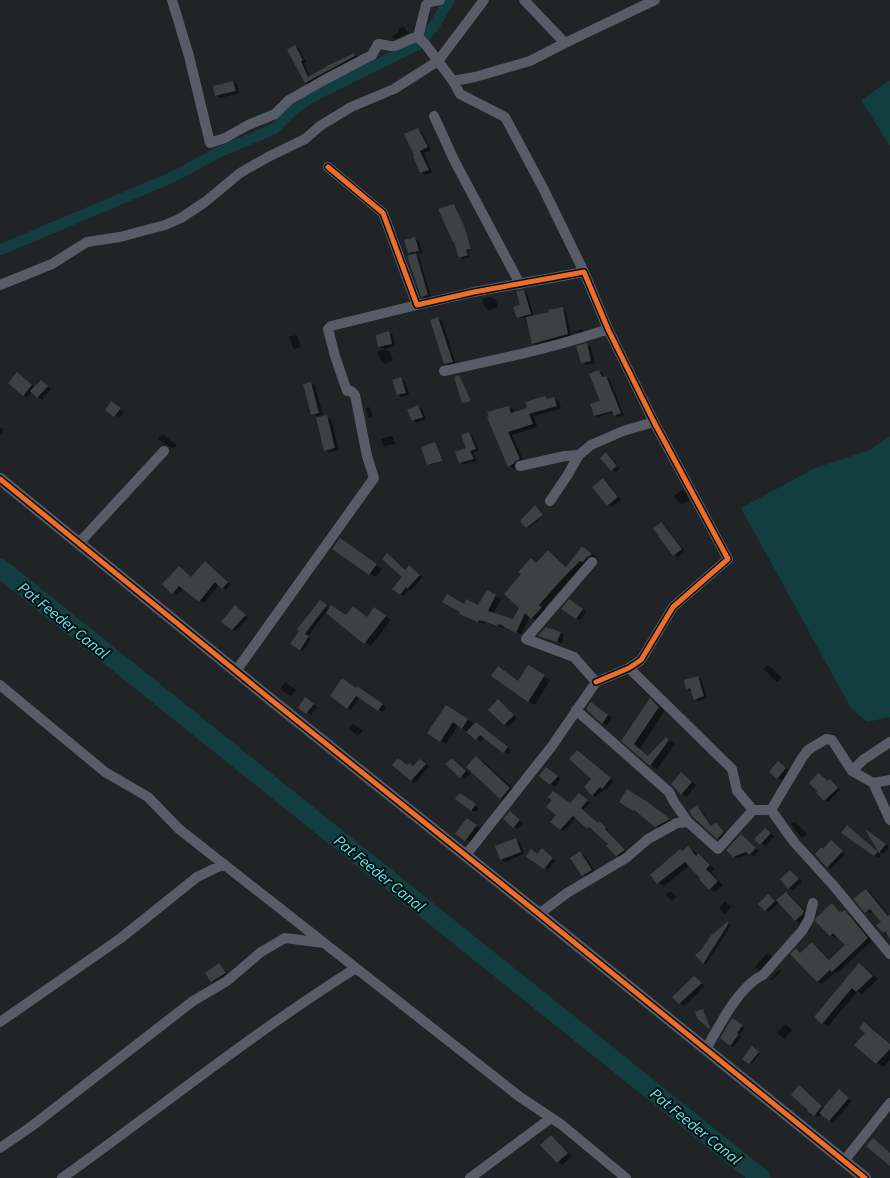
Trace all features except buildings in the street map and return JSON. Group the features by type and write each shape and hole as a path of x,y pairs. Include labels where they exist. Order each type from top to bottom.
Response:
{"street":[{"path":"172,0 189,56 210,143 225,138 248,125 275,114 289,100 372,55 378,44 392,47 418,37"},
{"path":"418,37 426,5 440,0"},
{"path":"0,285 52,264 87,242 120,237 165,225 181,218 205,202 240,173 305,139 320,126 351,107 394,89 438,61 484,0"},
{"path":"524,0 565,43"},
{"path":"454,81 530,61 655,0"},
{"path":"418,37 454,81 460,94 505,117 544,188 584,272 608,329 654,422 728,559 673,607 642,660 629,668 596,682 552,746 466,855"},
{"path":"434,116 454,160 520,284"},
{"path":"328,168 383,213 416,305"},
{"path":"236,671 374,478 367,456 355,395 351,391 347,391 328,329 331,326 474,292 584,272"},
{"path":"444,371 576,340 608,329"},
{"path":"550,501 579,455 591,445 623,431 654,422"},
{"path":"78,543 164,451"},
{"path":"520,466 565,456 579,455"},
{"path":"0,479 865,1178"},
{"path":"592,562 526,639 574,657 596,682"},
{"path":"629,668 732,769 737,792 753,810"},
{"path":"0,685 105,772 148,796 179,829 520,1097 562,1125 626,1178"},
{"path":"576,710 669,792 688,822 718,849 753,810 771,810"},
{"path":"771,810 808,750 826,739 832,740 852,771 873,782 890,780"},
{"path":"852,771 863,760 890,742"},
{"path":"873,782 890,820"},
{"path":"771,810 794,842 833,885 890,954"},
{"path":"539,914 567,893 626,858 648,839 677,823 688,822"},
{"path":"0,1022 121,938 197,877 224,864"},
{"path":"706,1049 734,1002 756,979 764,975 802,931 809,919 813,903"},
{"path":"0,1148 40,1120 193,1001 227,981 261,952 285,938 324,943"},
{"path":"62,1178 260,1032 356,968"},
{"path":"844,1161 890,1103"},
{"path":"470,1178 551,1118"}],"water":[{"path":"890,80 890,146 861,100"},
{"path":"890,436 890,717 867,722 851,708 741,508 815,468 870,450"}],"waterway":[{"path":"0,250 175,176 219,152 274,129 294,109 311,97 419,44 434,26 449,0"},
{"name":"Pat Feeder Canal","path":"0,568 761,1178"}],"cycle path":[{"path":"328,167 383,213 417,305 474,292 584,272 608,329 654,422 728,559 673,607 641,660 629,668 596,682"},
{"path":"0,479 865,1178"}]}
